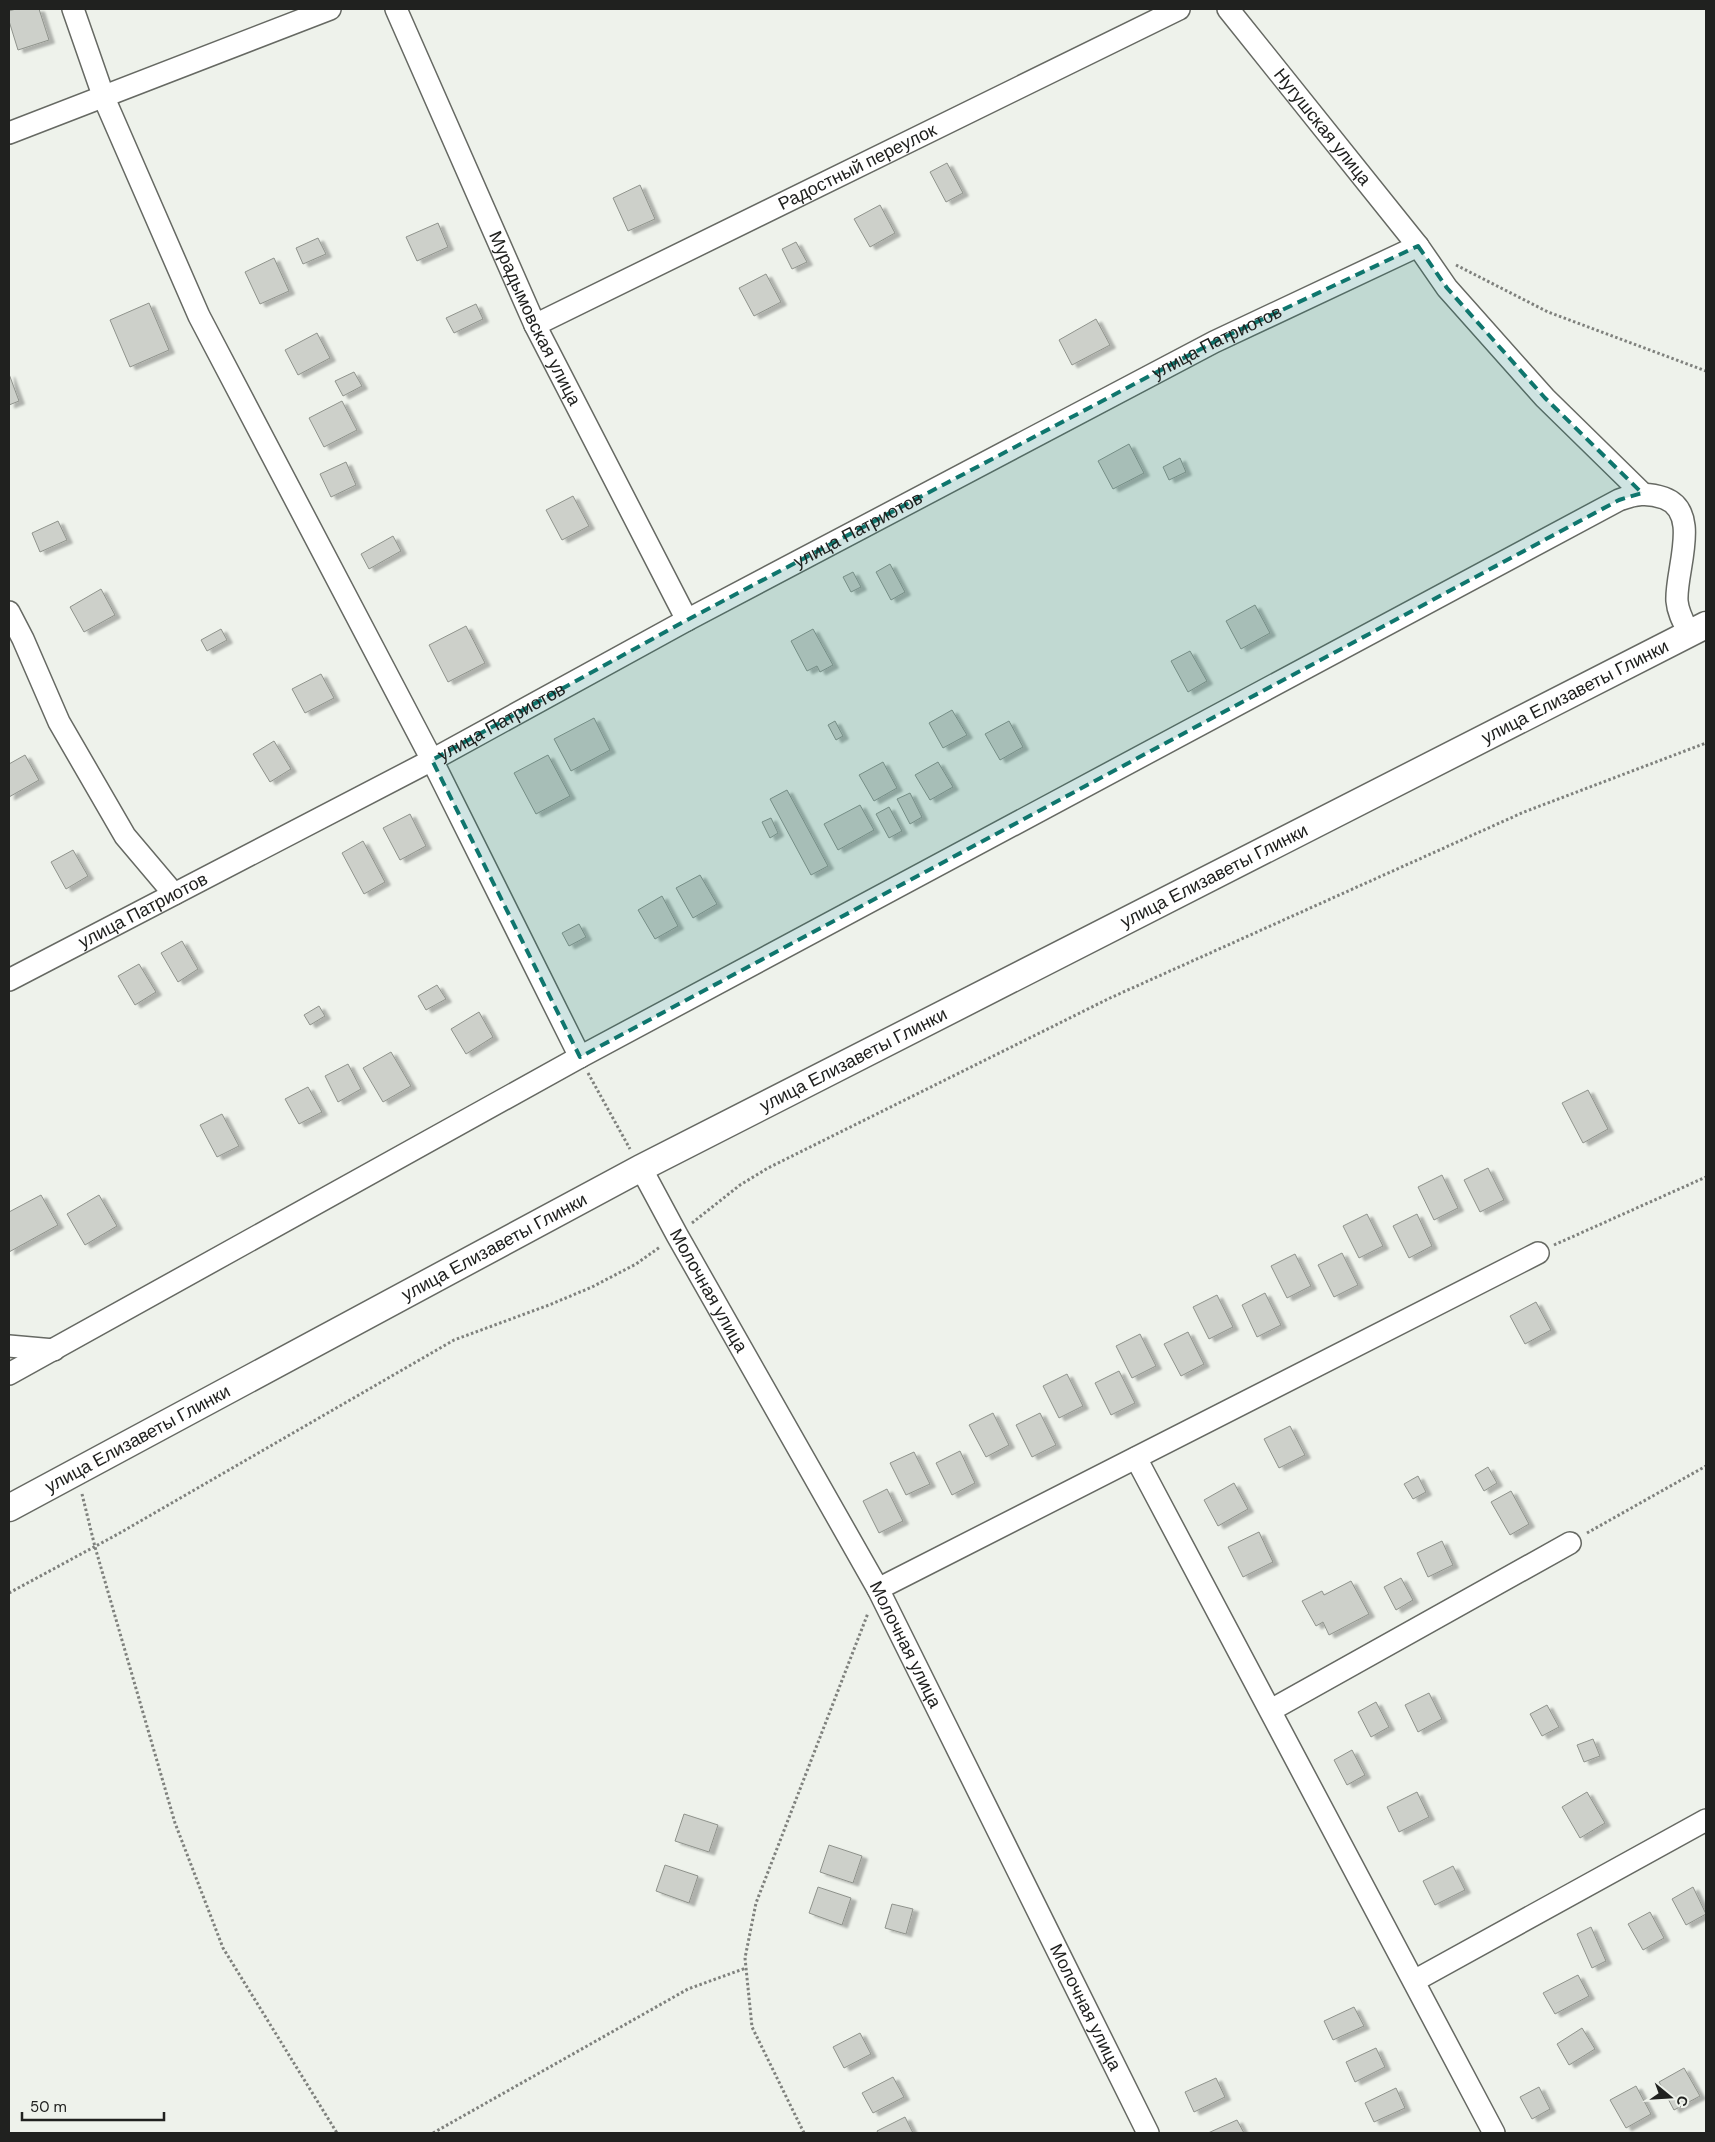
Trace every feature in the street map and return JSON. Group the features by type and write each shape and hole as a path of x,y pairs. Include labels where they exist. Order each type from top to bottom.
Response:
{"street":[{"path":"73,9 104,98 199,316 432,760 580,1057"},
{"path":"9,133 104,98 330,9"},
{"name":"Мурадымовская улица","path":"396,9 535,325 687,620"},
{"name":"Радостный переулок","path":"535,325 1179,9"},
{"name":"Нугушская улица","path":"1228,9 1418,246"},
{"path":"1418,246 1447,288 1532,383 1642,493"},
{"name":"улица Патриотов","path":"9,980 432,760 687,620 1214,342 1418,246"},
{"path":"9,1374 580,1057 1619,500 1642,493 1655,494 1677,505 1684,524 1684,542 1677,599 1678,610 1698,629"},
{"path":"9,612 23,639 59,722 125,836 174,894"},
{"name":"улица Елизаветы Глинки","path":"9,1508 641,1168 1698,629"},
{"name":"Молочная улица","path":"641,1168 676,1236 878,1589 1148,2133"},
{"path":"878,1589 1538,1253"},
{"path":"9,1346 54,1350"},
{"path":"1136,1458 1494,2133"},
{"path":"1271,1710 1570,1543"},
{"path":"1414,1981 1706,1820"}],"path":[{"path":"1449,261 1548,312 1706,371"},
{"path":"9,1593 95,1546 454,1340 549,1305 592,1287 636,1264 676,1236 740,1185 768,1168 1110,998 1524,812 1706,743"},
{"path":"580,1057 641,1168"},
{"path":"1538,1253 1706,1177"},
{"path":"1570,1543 1706,1466"},
{"path":"76,1471 95,1546 176,1823 223,1948 337,2133"},
{"path":"804,2133 752,2028 745,1958 756,1903 839,1685 878,1589"},
{"path":"433,2133 688,1989 746,1968"}],"highlighted area":[{"path":"1418,246 1447,288 1545,398 1642,493 1619,500 580,1057 432,760 687,620 1214,342"}],"building":[{"path":"16,9 39,9 49,40 18,50 9,21 9,11"},
{"path":"947,163 963,193 946,202 930,172"},
{"path":"640,185 655,219 628,231 613,198"},
{"path":"880,205 895,233 870,247 854,219"},
{"path":"438,223 448,247 417,261 406,237"},
{"path":"318,238 326,254 303,264 296,248"},
{"path":"796,242 807,262 792,269 782,249"},
{"path":"274,258 289,291 260,304 245,272"},
{"path":"766,274 781,302 754,316 739,288"},
{"path":"149,303 169,350 130,367 110,320"},
{"path":"476,304 483,319 454,333 446,318"},
{"path":"1096,319 1110,345 1072,365 1059,340"},
{"path":"317,333 330,358 298,375 285,350"},
{"path":"354,372 362,386 343,396 335,381"},
{"path":"9,374 19,401 9,405"},
{"path":"342,401 357,430 324,447 309,418"},
{"path":"1129,444 1144,473 1113,489 1098,461"},
{"path":"1180,458 1186,472 1169,480 1163,467"},
{"path":"346,462 356,485 331,497 320,474"},
{"path":"573,496 589,526 562,540 546,510"},
{"path":"58,521 67,540 40,552 32,533"},
{"path":"393,536 401,551 369,569 361,554"},
{"path":"890,564 905,592 891,600 876,572"},
{"path":"853,572 861,587 851,592 843,577"},
{"path":"101,589 115,615 84,632 70,607"},
{"path":"1255,605 1270,633 1241,649 1226,621"},
{"path":"466,626 485,663 448,682 429,645"},
{"path":"221,629 227,640 207,651 201,640"},
{"path":"813,629 833,665 820,672 817,666 807,671 791,641"},
{"path":"1190,651 1207,681 1188,692 1171,661"},
{"path":"321,674 334,698 305,713 292,689"},
{"path":"952,710 967,735 943,748 929,723"},
{"path":"594,718 610,750 571,771 554,739"},
{"path":"835,721 843,736 836,740 828,725"},
{"path":"1009,721 1023,747 1000,760 985,734"},
{"path":"274,741 291,769 270,782 253,754"},
{"path":"25,755 39,780 9,797 9,764"},
{"path":"548,755 570,796 536,814 514,773"},
{"path":"883,762 897,788 874,801 859,775"},
{"path":"938,762 953,787 930,800 915,775"},
{"path":"787,790 828,866 811,875 770,799"},
{"path":"910,793 922,817 910,824 897,799"},
{"path":"860,805 874,830 838,850 824,824"},
{"path":"889,807 902,831 889,838 876,814"},
{"path":"410,814 426,846 400,860 383,828"},
{"path":"771,818 778,833 770,838 762,822"},
{"path":"363,841 385,882 364,894 342,853"},
{"path":"73,850 88,876 66,889 51,862"},
{"path":"700,875 717,904 693,918 676,888"},
{"path":"662,896 678,926 655,939 638,910"},
{"path":"579,924 586,937 569,946 562,933"},
{"path":"182,941 198,969 178,982 161,953"},
{"path":"139,964 156,992 135,1005 118,976"},
{"path":"437,985 446,999 426,1010 418,996"},
{"path":"319,1006 325,1016 310,1025 304,1015"},
{"path":"479,1012 493,1037 466,1054 451,1029"},
{"path":"391,1052 411,1086 383,1102 363,1068"},
{"path":"348,1064 361,1089 338,1102 325,1076"},
{"path":"308,1087 322,1112 299,1124 285,1099"},
{"path":"1588,1090 1608,1129 1583,1143 1562,1103"},
{"path":"222,1114 239,1146 217,1157 200,1125"},
{"path":"1488,1168 1504,1200 1480,1212 1464,1180"},
{"path":"1442,1175 1458,1208 1434,1220 1418,1187"},
{"path":"41,1195 58,1225 9,1252 9,1212"},
{"path":"99,1195 117,1226 85,1245 67,1214"},
{"path":"1367,1214 1383,1246 1359,1258 1343,1226"},
{"path":"1417,1214 1432,1246 1409,1258 1393,1226"},
{"path":"1342,1253 1358,1285 1334,1297 1318,1265"},
{"path":"1295,1254 1311,1286 1287,1298 1271,1266"},
{"path":"1265,1293 1281,1325 1257,1337 1242,1305"},
{"path":"1217,1295 1233,1327 1209,1339 1193,1307"},
{"path":"1536,1302 1551,1330 1525,1344 1510,1316"},
{"path":"1188,1332 1204,1364 1181,1376 1164,1344"},
{"path":"1140,1334 1156,1366 1132,1378 1116,1346"},
{"path":"1119,1371 1135,1403 1111,1415 1095,1383"},
{"path":"1067,1374 1083,1406 1059,1418 1043,1386"},
{"path":"993,1413 1009,1445 986,1457 969,1425"},
{"path":"1040,1413 1056,1445 1032,1457 1016,1425"},
{"path":"1290,1426 1305,1455 1279,1468 1264,1439"},
{"path":"960,1451 975,1483 952,1495 936,1463"},
{"path":"914,1452 930,1484 906,1495 890,1463"},
{"path":"1488,1467 1497,1483 1484,1491 1475,1475"},
{"path":"1418,1476 1426,1492 1413,1499 1404,1484"},
{"path":"1234,1483 1248,1509 1218,1526 1204,1500"},
{"path":"887,1489 903,1521 879,1533 863,1501"},
{"path":"1511,1491 1529,1524 1510,1535 1491,1502"},
{"path":"1259,1532 1273,1562 1243,1577 1228,1547"},
{"path":"1442,1541 1453,1565 1428,1577 1417,1553"},
{"path":"1401,1578 1413,1600 1396,1610 1384,1587"},
{"path":"1351,1581 1369,1614 1329,1635 1323,1622 1316,1626 1302,1601 1322,1591 1324,1595"},
{"path":"1429,1693 1442,1719 1418,1732 1405,1705"},
{"path":"1376,1702 1389,1727 1371,1737 1358,1712"},
{"path":"1547,1705 1559,1727 1542,1736 1530,1714"},
{"path":"1593,1739 1600,1756 1584,1762 1577,1745"},
{"path":"1352,1750 1365,1775 1347,1785 1334,1760"},
{"path":"1417,1792 1429,1817 1399,1832 1387,1807"},
{"path":"1587,1792 1605,1823 1580,1838 1562,1807"},
{"path":"684,1814 718,1825 709,1852 675,1841"},
{"path":"829,1845 862,1856 853,1883 820,1872"},
{"path":"665,1865 698,1876 689,1903 656,1891"},
{"path":"1453,1866 1465,1890 1435,1905 1423,1881"},
{"path":"818,1887 851,1898 842,1925 809,1913"},
{"path":"1693,1887 1706,1914 1686,1925 1672,1899"},
{"path":"892,1904 913,1909 906,1934 885,1928"},
{"path":"1650,1912 1664,1938 1643,1950 1628,1924"},
{"path":"1591,1927 1606,1961 1592,1968 1577,1934"},
{"path":"1578,1975 1589,1996 1555,2014 1543,1993"},
{"path":"1354,2007 1364,2026 1333,2040 1324,2021"},
{"path":"1582,2028 1595,2049 1569,2065 1557,2044"},
{"path":"860,2033 871,2054 844,2068 833,2047"},
{"path":"1376,2048 1385,2067 1355,2082 1346,2062"},
{"path":"1684,2068 1700,2096 1674,2110 1659,2082"},
{"path":"893,2077 904,2097 873,2113 862,2093"},
{"path":"1216,2078 1225,2097 1194,2112 1185,2092"},
{"path":"1636,2086 1651,2114 1626,2128 1610,2100"},
{"path":"1539,2087 1550,2109 1532,2119 1520,2097"},
{"path":"1396,2088 1405,2108 1374,2122 1365,2103"},
{"path":"905,2117 913,2133 878,2133 877,2131"},
{"path":"1237,2120 1244,2133 1208,2133"}]}
